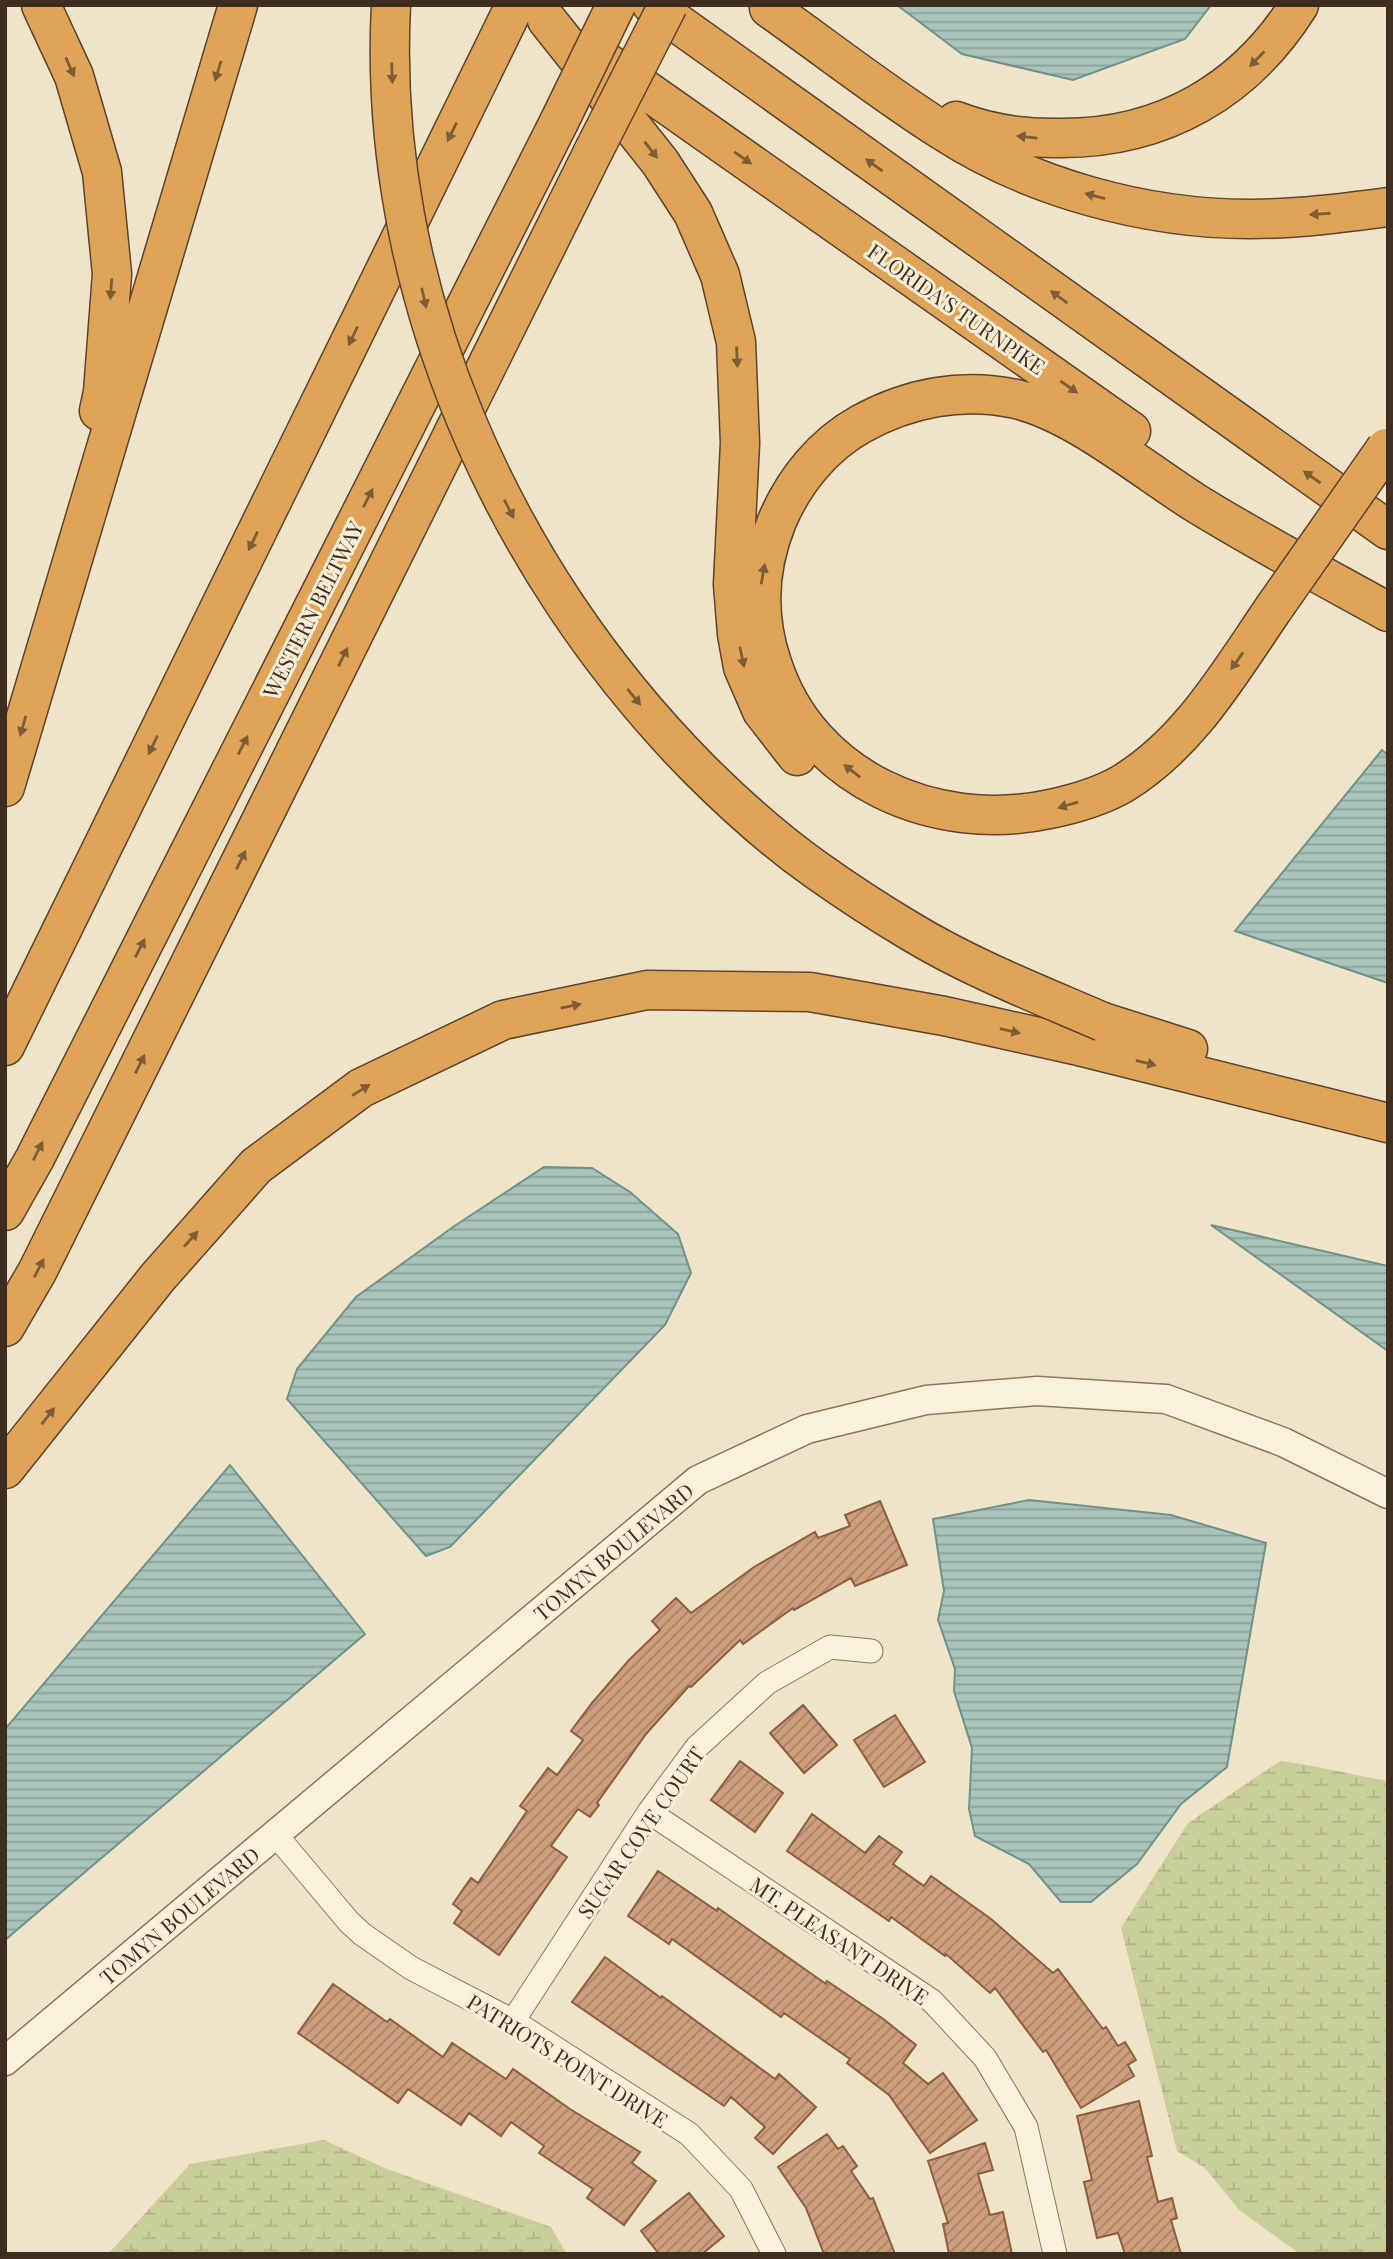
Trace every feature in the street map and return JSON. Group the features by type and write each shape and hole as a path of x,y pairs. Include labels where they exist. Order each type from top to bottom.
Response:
{"highway":[{"path":"41,5 74,76 102,172 112,274 103,392 80,505 41,665"},
{"path":"5,787 238,5"},
{"path":"391,5 393,119 400,185 427,311 472,436 524,540 587,639 660,729 733,803 813,868 912,932 1011,982 1091,1034 1388,1123"},
{"name":"WESTERN BELTWAY","path":"5,1211 35,1158 617,5"},
{"path":"652,5 1388,530"},
{"path":"5,1327 37,1272 668,5"},
{"path":"767,7 941,115 1002,135 1090,138 1132,131 1173,117 1216,93 1266,50 1287,25 1299,5"},
{"path":"767,7 944,132 1004,164 1057,185 1132,205 1219,218 1253,219 1388,207"},
{"path":"5,1046 482,70 529,10 660,162 693,213 720,275 736,342 740,443 733,584 743,667 762,710 782,739 811,771 846,798 884,819 933,835 985,842 1027,841 1075,831 1133,806 1173,778 1202,752 1387,447"},
{"name":"FLORIDA'S TURNPIKE","path":"529,10 1388,612"},
{"path":"1388,492 1286,613 1184,734 1160,756 1120,785 1072,805 1024,815 991,817 944,812 896,797 861,778 828,752 798,719 778,683 763,635 761,586 768,542 783,506 814,461 846,433 882,412 923,399 975,393 1017,399 1060,415 1196,503 1388,612"},
{"path":"5,1469 158,1277 256,1166 361,1088 503,1020 647,990 810,992 944,1016 1091,1034 1388,1111"}],"street":[{"name":"TOMYN BOULEVARD","path":"5,2061 698,1480 807,1429 926,1400 1037,1391 1166,1399 1283,1442 1388,1494"},
{"name":"SUGAR COVE COURT","path":"513,2021 649,1812 697,1746 767,1683 830,1647 871,1651"},
{"name":"MT. PLEASANT DRIVE","path":"649,1812 932,2001 985,2058 1026,2127 1055,2254"},
{"name":"PATRIOTS POINT DRIVE","path":"275,1834 362,1934 411,1968 513,2021 689,2134 741,2189 774,2254"}],"green space":[{"path":"1280,1761 1388,1781 1388,2254 1300,2254 1239,2210 1205,2168 1177,2151 1121,1928 1188,1823"},
{"path":"324,2140 387,2169 551,2227 567,2254 108,2254 190,2164"}],"water":[{"path":"897,5 1211,5 1185,39 1073,80 962,54"},
{"path":"1382,750 1388,755 1388,983 1235,931"},
{"path":"544,1167 592,1168 630,1192 678,1234 691,1273 665,1325 450,1547 426,1556 287,1399 297,1369 356,1297 453,1227"},
{"path":"1211,1225 1388,1266 1388,1351"},
{"path":"230,1465 365,1634 5,1940 5,1729"},
{"path":"1029,1500 1171,1515 1266,1543 1227,1767 1181,1804 1137,1864 1091,1902 1061,1902 1029,1864 975,1836 969,1809 972,1748 954,1691 955,1669 938,1620 944,1591 933,1519"}],"building":[{"path":"880,1501 907,1565 855,1586 851,1578 794,1610 793,1608 743,1644 740,1640 689,1686 646,1734 590,1817 578,1809 551,1846 567,1857 499,1955 454,1923 462,1911 453,1904 471,1878 478,1883 527,1811 520,1806 548,1768 557,1775 583,1740 571,1731 629,1660 660,1630 652,1621 676,1598 691,1613 754,1567 815,1532 818,1538 850,1526 845,1515"},
{"path":"803,1705 837,1745 804,1773 770,1733"},
{"path":"895,1715 925,1762 884,1787 854,1740"},
{"path":"740,1761 783,1793 755,1832 711,1800"},
{"path":"812,1814 865,1853 879,1836 902,1852 893,1864 924,1886 931,1876 991,1919 1053,1973 1058,1969 1103,2029 1106,2027 1118,2046 1125,2042 1136,2060 1128,2065 1134,2076 1081,2108 1046,2050 1043,2052 995,1988 990,1993 946,1954 945,1956 891,1917 889,1921 787,1851"},
{"path":"658,1871 717,1911 718,1908 826,1984 827,1981 882,2018 916,2045 903,2063 928,2084 943,2073 977,2120 930,2153 889,2095 847,2063 850,2059 784,2013 781,2017 672,1939 669,1944 628,1916"},
{"path":"605,1957 775,2079 779,2074 816,2107 773,2154 755,2138 765,2127 731,2097 724,2106 572,2002"},
{"path":"333,1984 387,2022 390,2019 443,2057 452,2043 506,2079 513,2069 570,2109 640,2152 632,2163 656,2181 624,2225 587,2198 593,2189 539,2153 544,2146 511,2122 501,2136 469,2113 461,2125 408,2089 398,2103 298,2033"},
{"path":"1139,2101 1152,2156 1147,2157 1158,2202 1172,2198 1177,2218 1171,2220 1181,2254 1125,2254 1118,2233 1097,2238 1084,2182 1092,2180 1077,2116"},
{"path":"827,2134 838,2149 843,2146 857,2166 851,2171 870,2199 873,2198 895,2254 824,2254 806,2208 778,2167"},
{"path":"985,2143 993,2170 978,2174 990,2215 1003,2212 1012,2254 949,2254 943,2224 948,2223 928,2161"},
{"path":"689,2193 724,2236 702,2254 659,2254 641,2231"}]}
